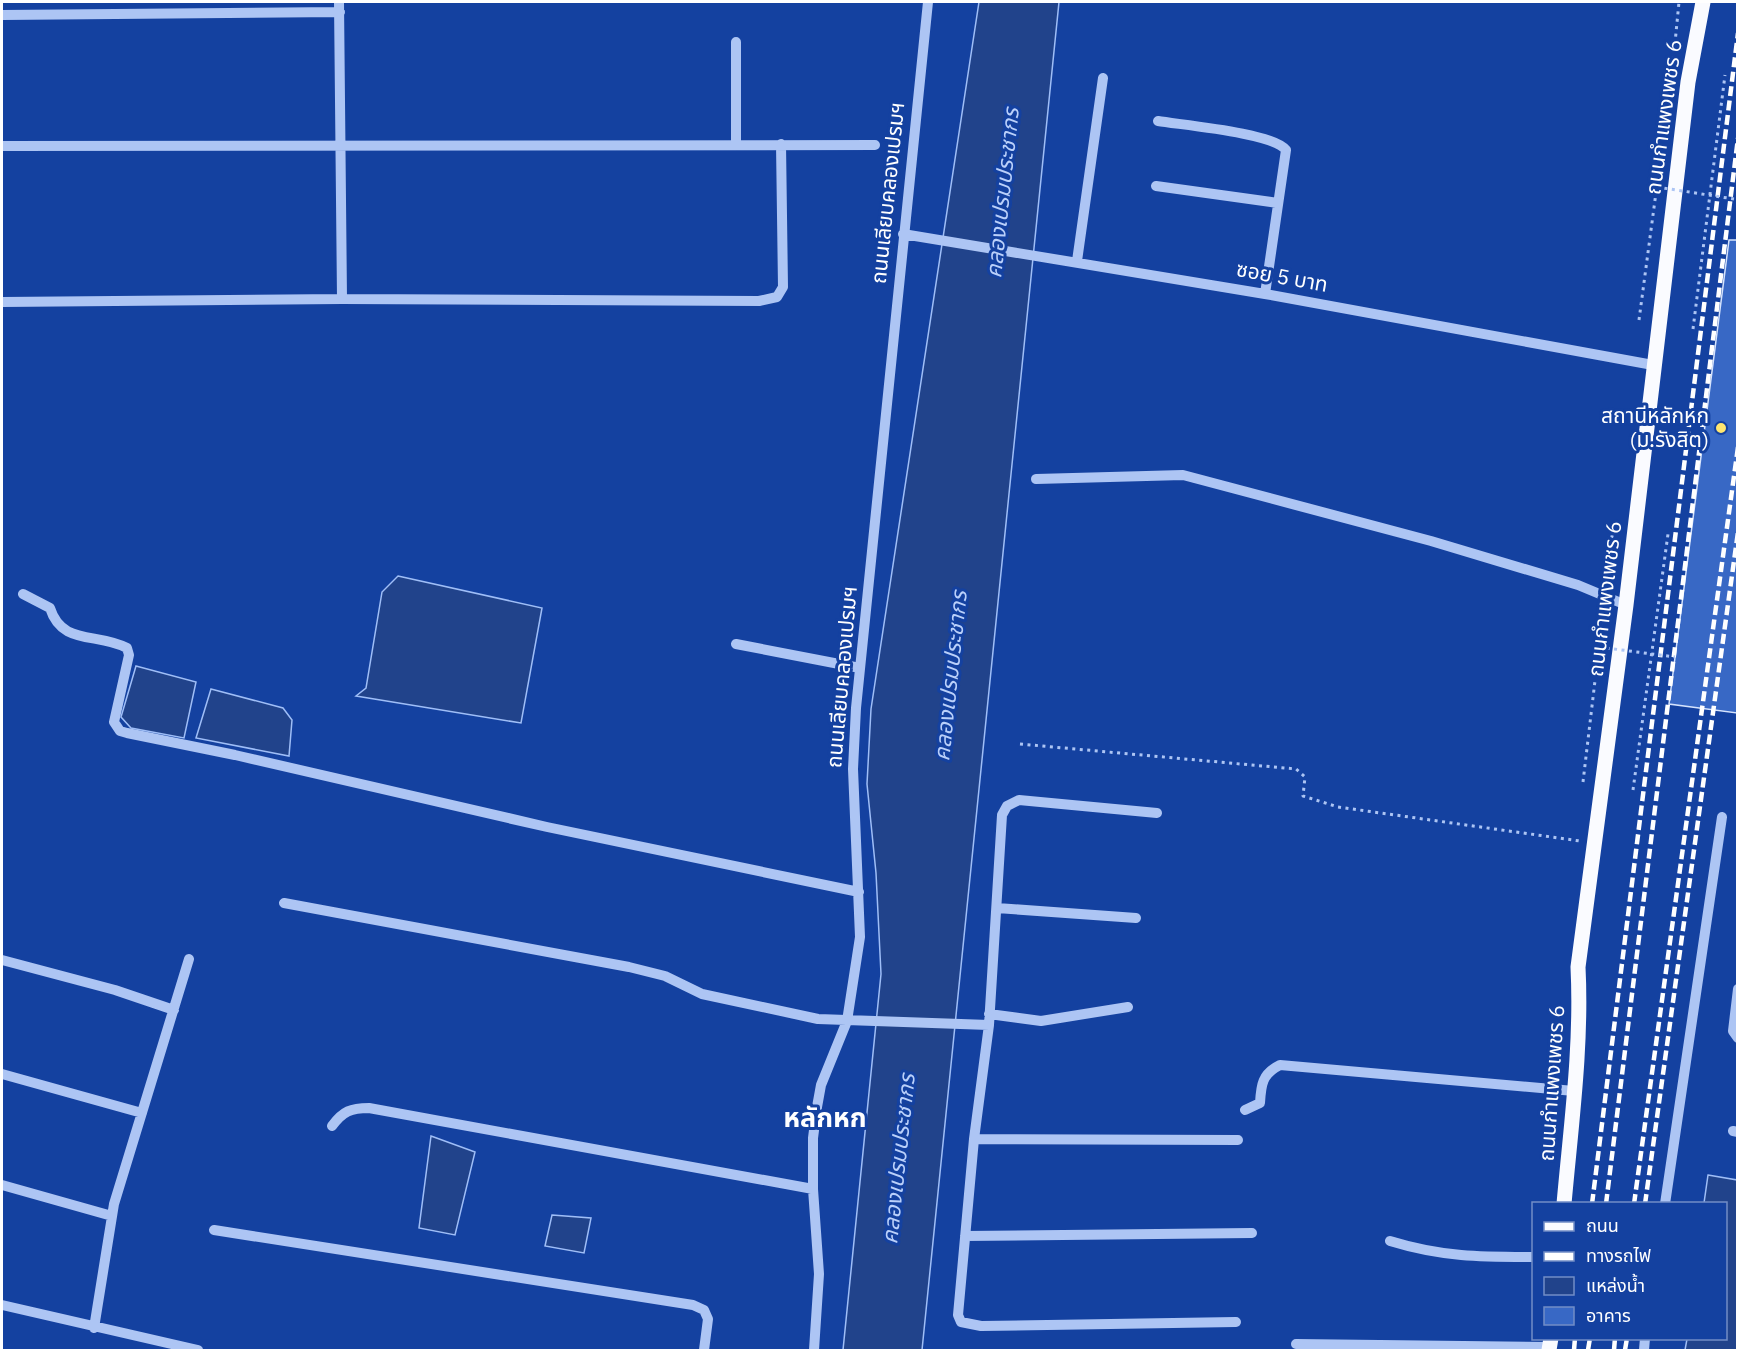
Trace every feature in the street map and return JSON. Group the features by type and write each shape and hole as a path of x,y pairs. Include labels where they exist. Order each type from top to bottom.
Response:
{"main road":[{"name":"ถนนกำแพงเพชร 6","path":"1564,1202 1575,1091 1580,1001 1578,968 1626,605 1653,365 1689,82 1703,2"}],"street":[{"name":"ถนนเลียบคลองเปรมฯ","path":"814,1350 819,1274 813,1189 813,1138 821,1085 847,1022 860,937 853,769 860,668 928,2"},
{"path":"2,15 340,7 342,299"},
{"path":"736,42 736,145"},
{"path":"1077,261 1103,78"},
{"path":"1158,121 1262,137 1282,144 1286,150 1265,294"},
{"path":"2,302 342,299 759,301 777,297 783,287 781,144"},
{"path":"2,146 875,145"},
{"path":"1156,186 1278,202"},
{"name":"ซอย 5 บาท","path":"903,234 1077,261 1653,365"},
{"path":"1036,479 1183,475 1510,565 1578,585 1626,605"},
{"path":"23,594 50,608 55,622 69,633 118,643 127,648 129,655 114,722 120,731 235,754 547,827 859,892"},
{"path":"736,644 860,668"},
{"path":"1157,813 1019,800 1007,806 1002,815 989,1020 974,1139 958,1315 961,1322 967,1325 1236,1322"},
{"path":"1665,1202 1722,817"},
{"path":"284,903 629,967 666,976 702,994 818,1019 847,1022 867,1019 977,1026 989,1020 1041,1021 1128,1007"},
{"path":"997,908 1136,918"},
{"path":"94,1328 112,1216 189,959"},
{"path":"2,960 115,990 174,1010"},
{"path":"1737,988 1733,1031 1737,1038"},
{"path":"1245,1110 1260,1103 1261,1085 1266,1073 1280,1065 1575,1091"},
{"path":"2,1074 142,1113"},
{"path":"332,1126 342,1113 354,1108 369,1108 813,1189"},
{"path":"974,1139 1238,1140"},
{"path":"2,1185 112,1216"},
{"path":"214,1230 693,1305 704,1310 708,1320 704,1350"},
{"path":"965,1236 1252,1233"},
{"path":"1390,1241 1428,1252 1463,1257 1532,1257"},
{"path":"2,1305 94,1328 198,1350"},
{"path":"1296,1344 1550,1345"}],"path":[{"path":"1671,81 1679,2"},
{"path":"1694,329 1725,75"},
{"path":"1639,320 1668,104"},
{"path":"1657,187 1734,199"},
{"path":"1583,782 1613,528"},
{"path":"1633,790 1668,534"},
{"path":"1599,647 1675,657"},
{"path":"1020,744 1296,769 1305,777 1303,796 1338,807 1594,843"}],"water":[{"name":"คลองเปรมประชากร","path":"979,2 1059,2 922,1350 843,1350 881,974 876,873 867,784 871,709"},
{"path":"398,576 542,608 521,723 356,696 366,688 382,592"},
{"path":"136,666 196,682 184,738 131,728 121,717"},
{"path":"211,689 283,708 292,720 289,756 196,738"},
{"path":"431,1136 475,1152 455,1235 419,1228"},
{"path":"1708,1175 1737,1180 1737,1350 1685,1350 1687,1340 1727,1340 1727,1202 1704,1202"},
{"path":"552,1215 591,1218 584,1253 545,1246"}],"building":[{"name":"สถานีหลักหก (ม.รังสิต)","path":"1729,240 1737,240 1737,713 1669,704"}],"railway":[{"path":"1592,1202 1738,33"},
{"path":"1606,1202 1738,138"},
{"path":"1634,1202 1738,447"},
{"path":"1645,1202 1738,532"},
{"path":"1574,1350 1575,1340"},
{"path":"1588,1350 1590,1340"},
{"path":"1614,1350 1615,1340"},
{"path":"1625,1350 1627,1340"}],"place":[{"name":"สถานีหลักหก (ม.รังสิต)","path":"1721,428"}],"district":[{"name":"หลักหก","path":"825,1118"}]}
